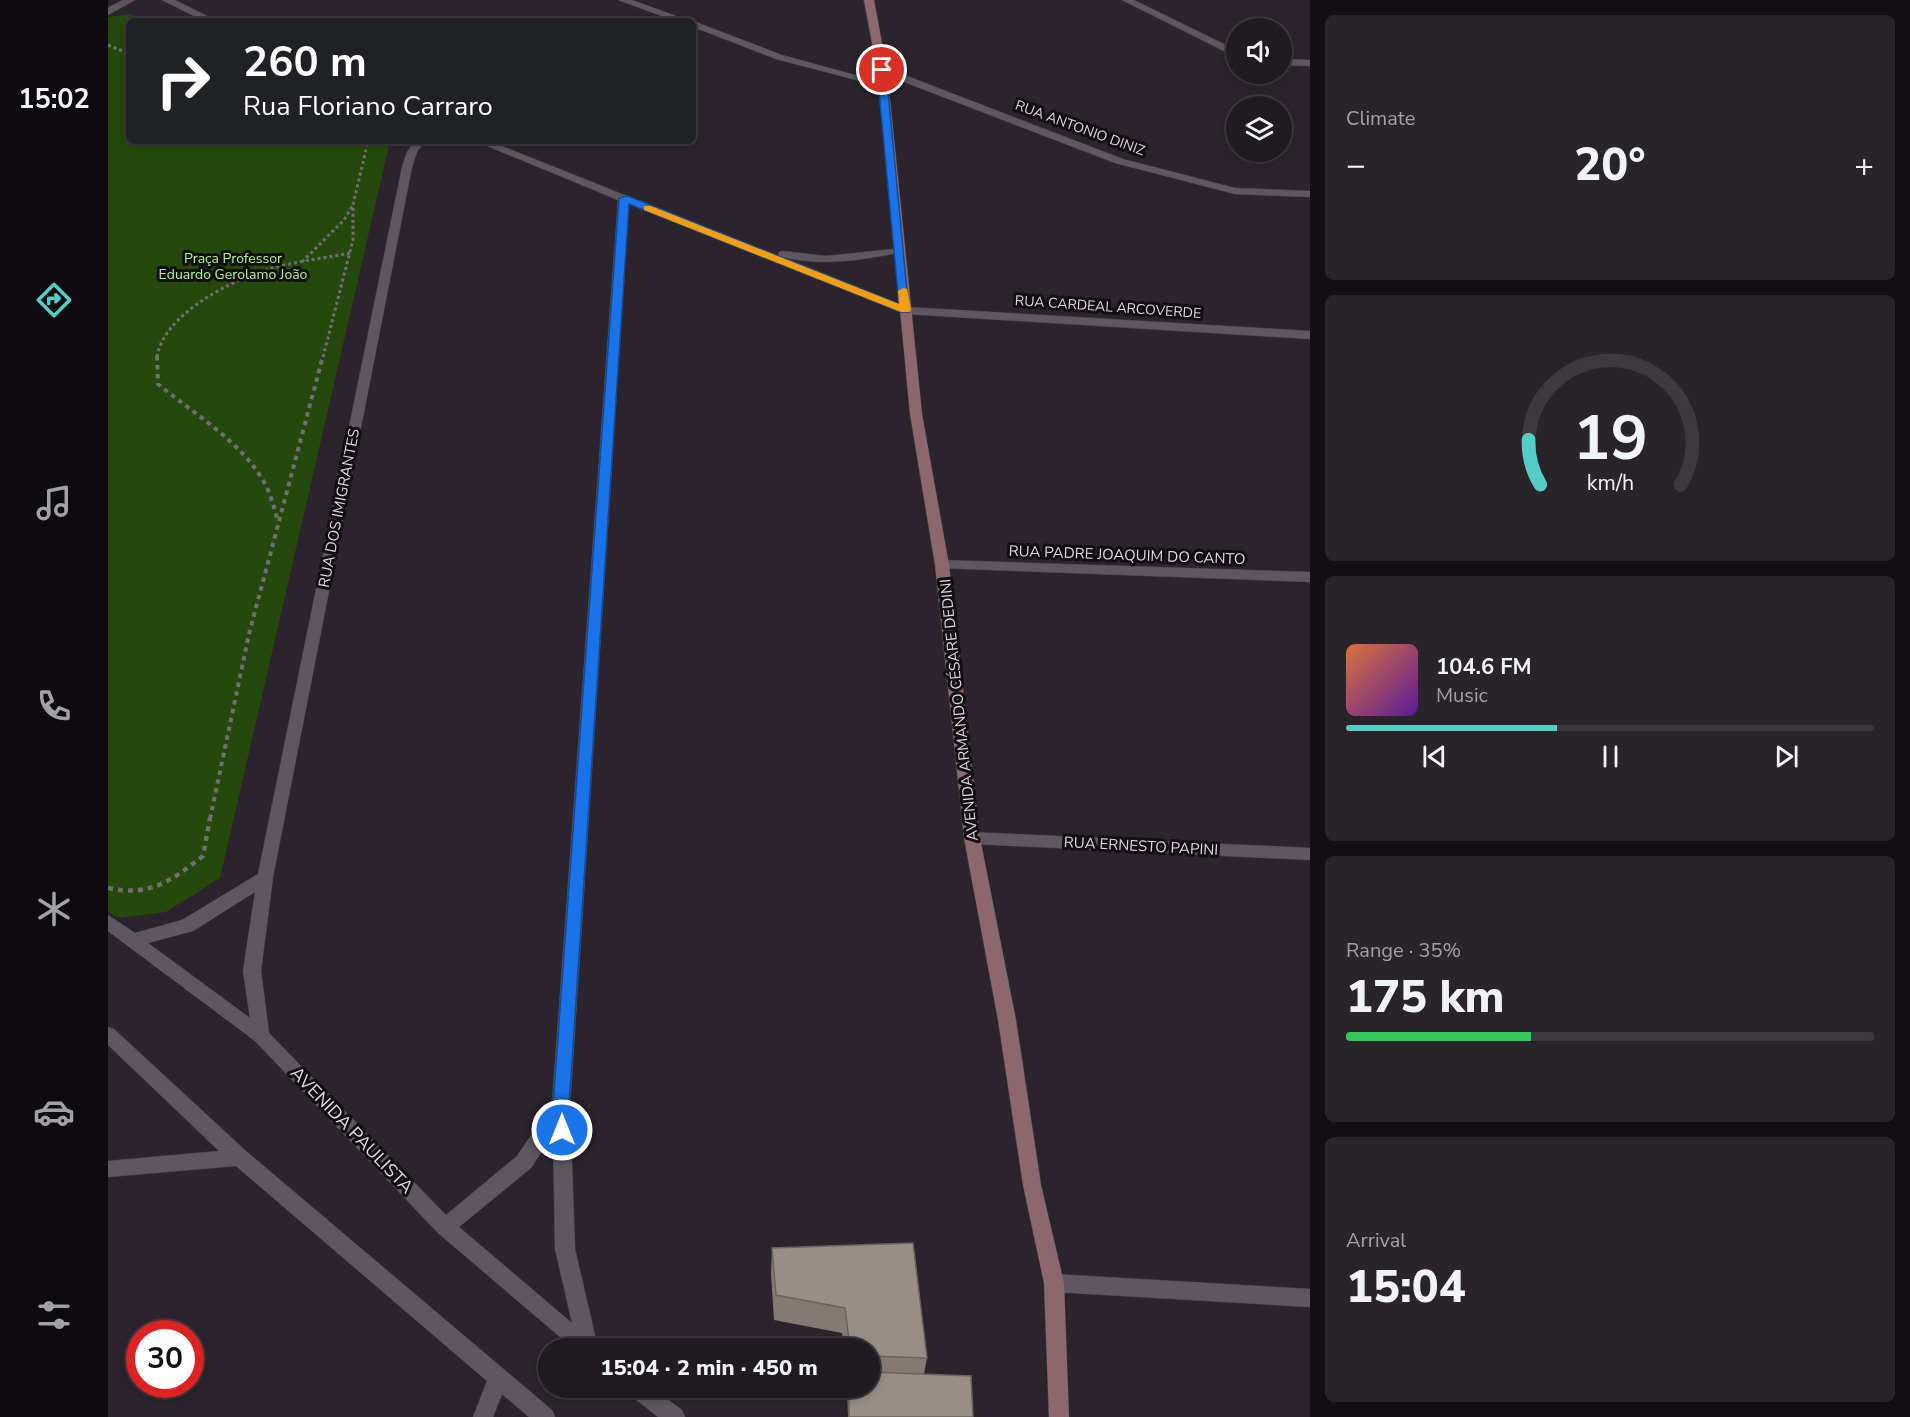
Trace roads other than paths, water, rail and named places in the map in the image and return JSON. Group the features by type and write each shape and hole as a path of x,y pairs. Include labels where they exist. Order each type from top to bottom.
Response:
{"street":[{"path":"108,12 130,0"},
{"path":"167,0 206,18"},
{"path":"623,0 668,18"},
{"name":"AVENIDA ARMANDO CÉSARE DEDINI","path":"869,0 882,70 916,414 942,565 972,838 1007,1020 1032,1185 1054,1282 1059,1417"},
{"path":"1127,0 1226,49"},
{"path":"696,25 779,57 883,84"},
{"path":"1292,62 1310,63"},
{"name":"RUA ANTONIO DINIZ","path":"882,70 1119,160 1235,191 1310,194"},
{"name":"RUA DOS IMIGRANTES","path":"261,1036 252,971 265,877 407,167 412,152 418,144"},
{"path":"490,144 693,227 792,257 850,258 899,250"},
{"path":"586,1338 565,1249 561,1106 624,198"},
{"name":"RUA CARDEAL ARCOVERDE","path":"693,227 905,310 1310,335"},
{"name":"RUA PADRE JOAQUIM DO CANTO","path":"942,565 1310,577"},
{"name":"RUA ERNESTO PAPINI","path":"972,838 1310,854"},
{"path":"132,940 187,926 265,877"},
{"name":"AVENIDA PAULISTA","path":"108,922 261,1036 446,1227 576,1338"},
{"path":"108,1036 239,1157 545,1417"},
{"path":"446,1227 524,1162 561,1106"},
{"path":"108,1169 239,1157"},
{"path":"1054,1282 1310,1298"},
{"path":"483,1417 498,1379"},
{"path":"650,1398 675,1417"}],"park label":[{"name":"Praça Professor Eduardo Gerolamo João","path":"233,266"}]}
